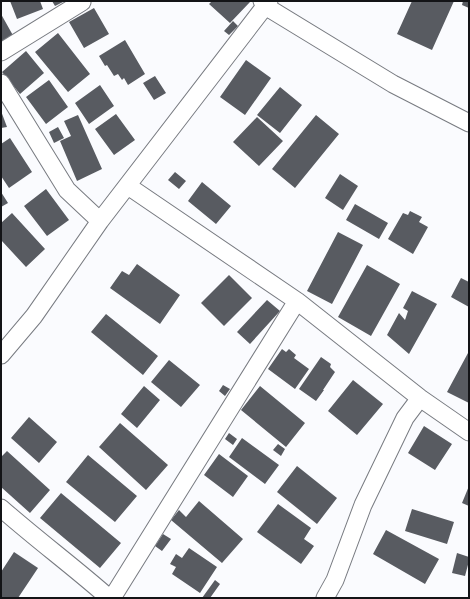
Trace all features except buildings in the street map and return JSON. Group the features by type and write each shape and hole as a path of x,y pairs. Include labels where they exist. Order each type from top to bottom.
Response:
{"street":[{"path":"1,52 82,2"},
{"path":"1,355 34,316 100,221 128,186 265,3 393,84 469,123"},
{"path":"1,83 67,190 100,221"},
{"path":"128,186 297,301 420,398 469,432"},
{"path":"1,508 27,531 111,598 297,301"},
{"path":"325,598 335,580 363,505 382,465 405,418 420,398"}]}
